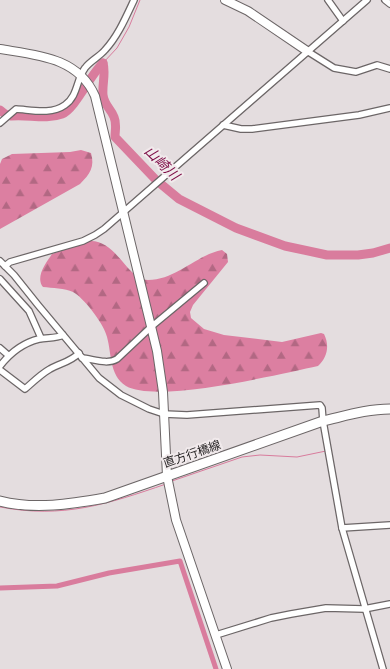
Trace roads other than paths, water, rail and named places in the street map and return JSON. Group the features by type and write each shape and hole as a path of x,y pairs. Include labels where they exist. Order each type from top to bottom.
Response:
{"main road":[{"name":"直方行橋線","path":"0,501 28,505 76,504 106,498 323,422 358,413 390,409"}],"street":[{"path":"0,124 16,109 40,111 61,107 73,97 86,67 111,43 123,24 134,0"},
{"path":"225,0 248,12 334,68 356,72 377,65 390,69"},
{"path":"328,0 343,21"},
{"path":"2,263 90,238 104,229 367,0"},
{"path":"386,0 390,4"},
{"path":"0,49 58,60 82,76 95,96 161,374 167,476 176,520 227,669"},
{"path":"222,125 252,129 359,115 390,108"},
{"path":"2,263 14,274 99,378 120,394 149,409 164,414 205,415 320,405 342,528 383,669"},
{"path":"0,279 29,311 41,338"},
{"path":"0,370 25,390 48,370 80,356 113,361 204,283"},
{"path":"0,366 8,355 20,347 41,338 55,338 63,335"},
{"path":"0,348 8,355"},
{"path":"342,528 390,525"},
{"path":"216,635 271,618 291,614 326,608 364,609 390,604"}],"waterway":[{"path":"103,63 117,48 129,27 140,0"},
{"name":"山崎川","path":"103,63 103,95 115,120 115,137 156,180 179,199 236,228 285,246 327,255 358,255 390,248"},
{"name":"山崎川","path":"0,110 11,116 50,117 62,114 72,106 103,63"},
{"path":"172,481 242,457 260,455 297,457 326,451"},
{"path":"0,507 44,511 65,510 105,503 166,484"},
{"path":"0,588 57,586 109,573 180,561 216,669"}]}
